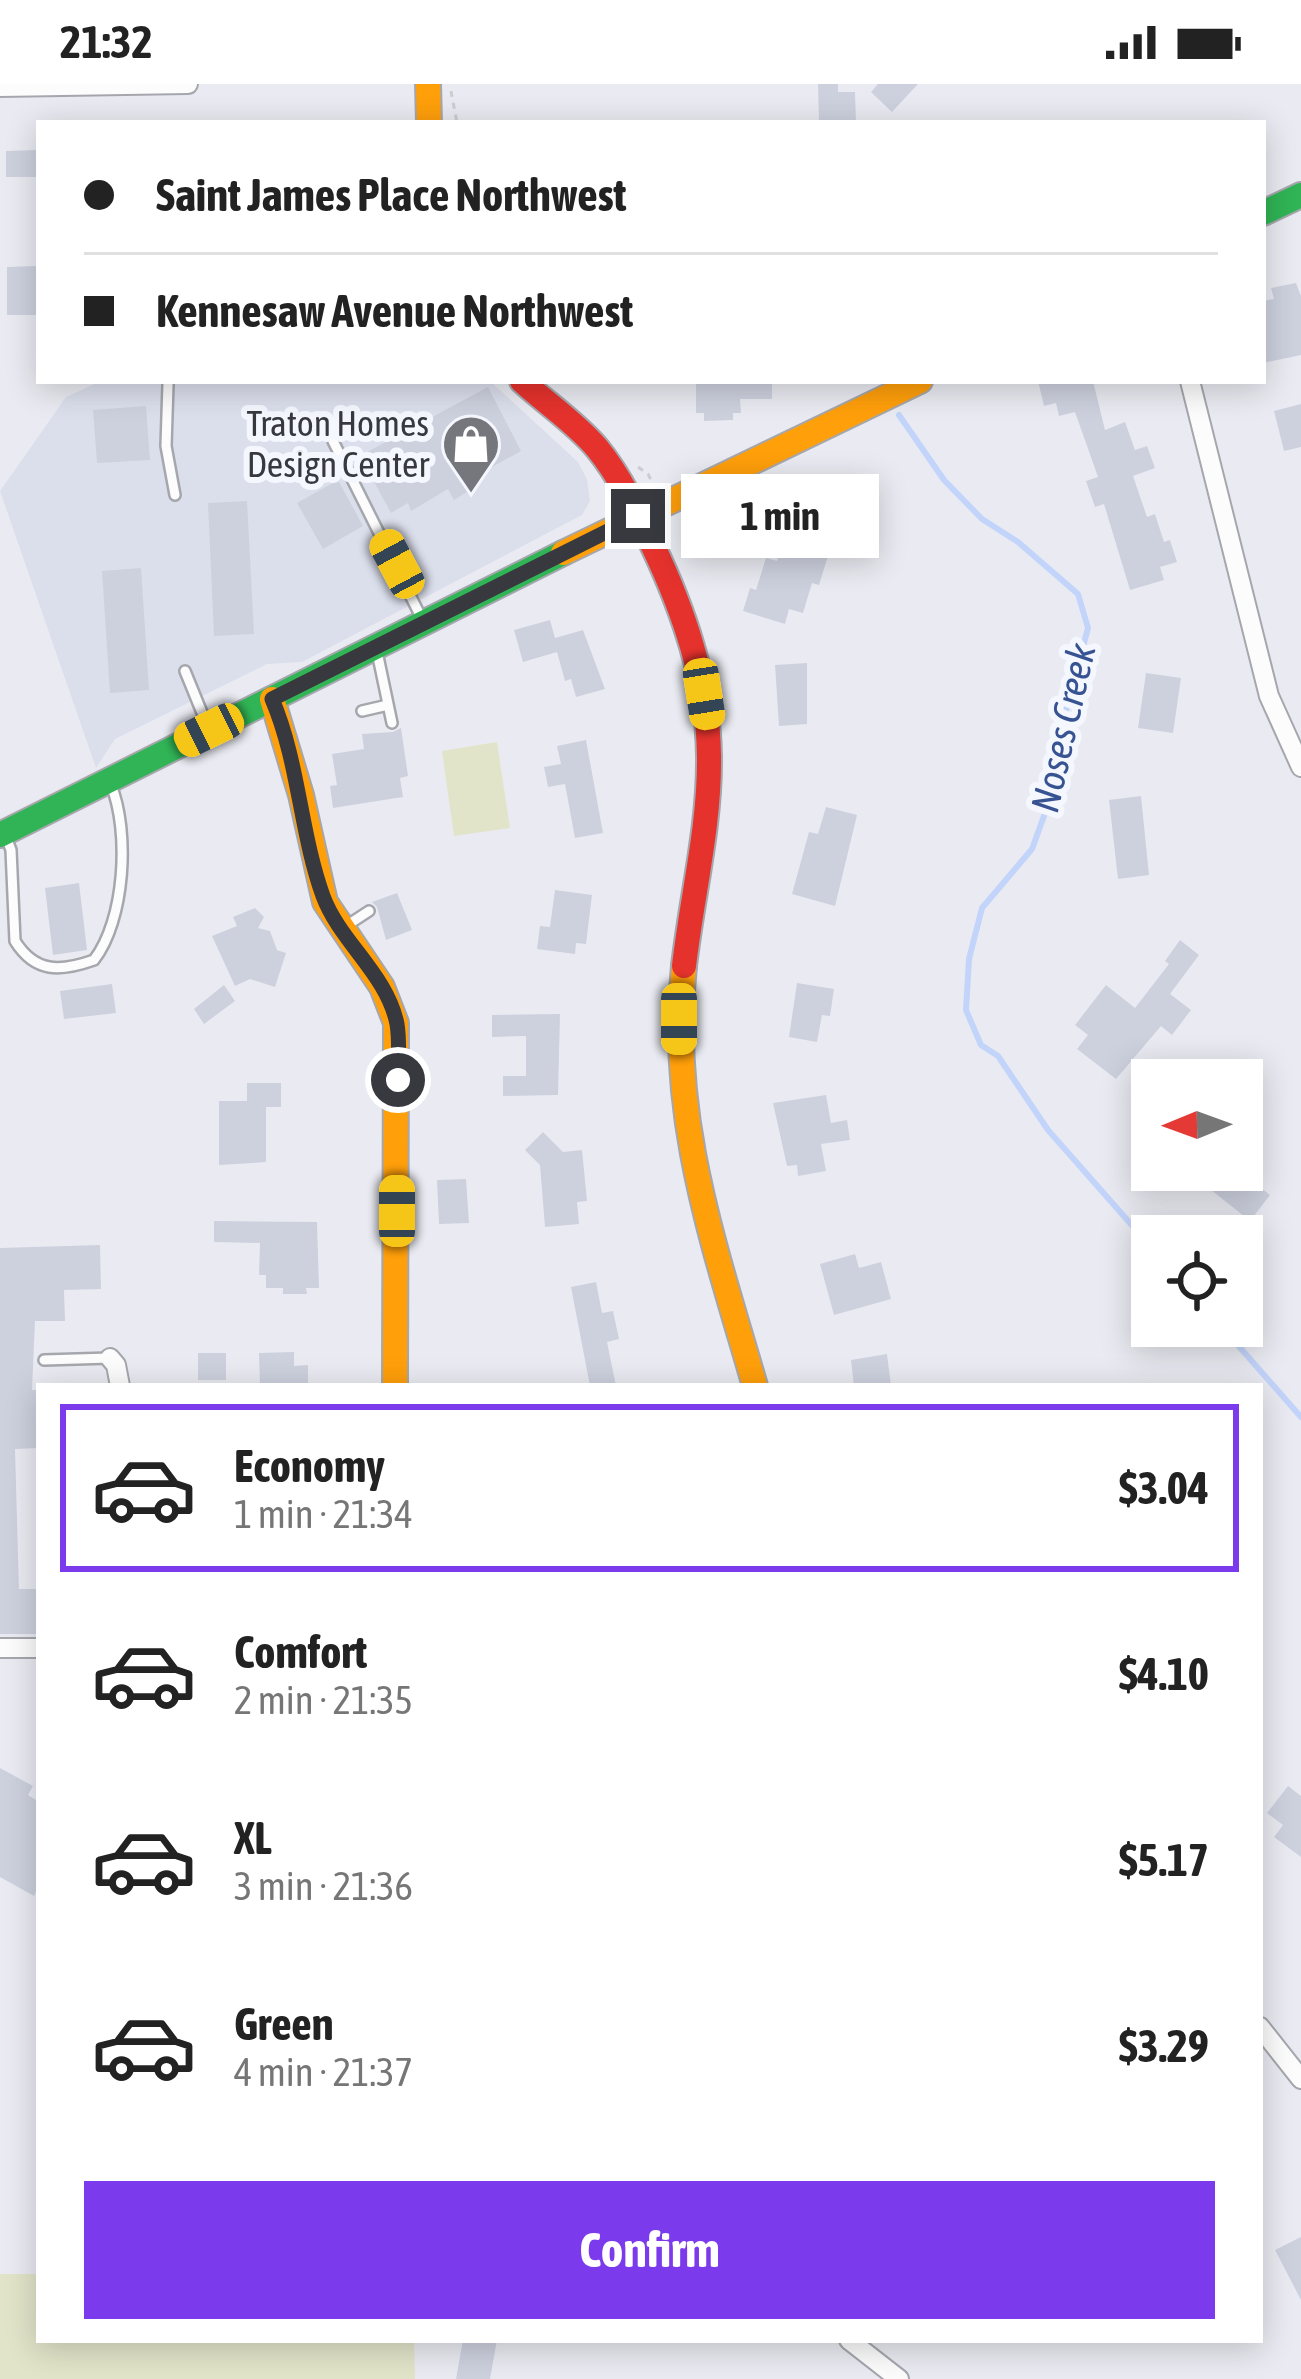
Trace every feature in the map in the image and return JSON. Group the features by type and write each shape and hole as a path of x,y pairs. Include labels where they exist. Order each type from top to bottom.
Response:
{"street":[{"path":"0,87 188,84"},
{"path":"428,84 429,120"},
{"path":"1266,212 1301,195"},
{"path":"525,384 597,449 638,516 690,631 707,718 707,797 682,972 679,1059 695,1174 754,1383"},
{"path":"2,834 423,620 914,384"},
{"path":"1191,384 1269,696 1301,767"},
{"path":"272,699 301,795 320,886 388,998 398,1036 395,1383"},
{"path":"110,1358 119,1383"},
{"path":"0,1648 36,1648"},
{"path":"1263,2030 1301,2079"},
{"path":"853,2343 899,2379"}],"lane":[{"path":"168,384 166,446 175,495"},
{"path":"333,441 423,620"},
{"path":"376,646 392,724"},
{"path":"185,671 209,730"},
{"path":"362,711 388,705"},
{"path":"2,834 11,850 15,941 22,952 37,966 64,967 94,960 111,934 118,900 121,815 109,780"},
{"path":"342,929 369,910"},
{"path":"44,1360 110,1358"}],"path":[{"path":"448,84 457,120"}],"shaded area":[{"path":"94,384 493,384 578,462 587,479 590,501 582,515 302,662 267,664 115,739 96,768 0,491 66,397"}],"green space":[{"path":"497,742 510,828 454,836 442,751"},
{"path":"0,2274 36,2274 36,2343 414,2343 415,2379 0,2379"}],"building":[{"path":"818,84 838,84 838,92 855,92 856,120 819,120"},
{"path":"878,84 918,84 892,112 871,92"},
{"path":"36,150 36,177 6,177 6,151"},
{"path":"36,266 36,315 7,315 7,267"},
{"path":"1296,283 1301,296 1301,355 1266,362 1266,300 1274,299 1271,288"},
{"path":"696,384 772,384 772,399 740,399 741,413 733,413 733,420 704,421 704,413 696,413"},
{"path":"1039,384 1094,384 1105,430 1125,422 1135,450 1147,446 1155,468 1133,476 1147,517 1155,514 1177,562 1160,567 1164,580 1130,590 1104,504 1095,507 1086,481 1098,477 1075,412 1059,416 1056,403 1044,406"},
{"path":"488,387 521,451 465,482 467,492 454,500 448,489 411,511 408,503 391,513 360,456"},
{"path":"1301,404 1301,447 1284,451 1274,411"},
{"path":"146,406 150,460 97,463 93,410"},
{"path":"338,480 363,526 323,549 297,503"},
{"path":"247,501 254,634 214,636 208,503"},
{"path":"783,541 828,556 819,585 812,583 803,613 789,609 785,624 743,611 766,558 777,561"},
{"path":"141,568 149,690 110,693 102,571"},
{"path":"550,620 555,638 583,630 605,689 576,697 571,679 565,681 557,652 523,662 514,630"},
{"path":"807,663 807,724 779,726 775,665"},
{"path":"1146,673 1181,678 1173,733 1138,728"},
{"path":"401,728 408,776 400,778 403,797 333,808 330,786 337,785 332,754 364,749 362,734"},
{"path":"586,740 603,833 575,838 565,784 548,787 544,767 561,764 557,746"},
{"path":"1141,796 1149,875 1118,879 1109,800"},
{"path":"826,807 857,815 835,906 792,894 809,832 818,834"},
{"path":"79,883 87,950 53,955 45,888"},
{"path":"555,890 592,895 586,944 576,943 575,954 537,949 540,926 550,927"},
{"path":"397,893 412,930 386,940 372,902"},
{"path":"255,908 264,917 258,928 270,931 277,950 286,953 275,987 250,979 235,986 212,936 237,926 233,917"},
{"path":"1180,940 1199,955 1170,994 1191,1010 1172,1035 1161,1026 1116,1079 1077,1049 1088,1035 1075,1025 1106,985 1135,1008 1169,964 1165,961"},
{"path":"797,983 834,989 830,1016 822,1015 817,1042 789,1037"},
{"path":"112,984 116,1013 64,1019 60,991"},
{"path":"224,985 235,1001 204,1024 194,1009"},
{"path":"560,1014 558,1095 503,1096 503,1076 526,1076 526,1036 492,1037 492,1015"},
{"path":"247,1083 281,1083 281,1107 266,1107 266,1162 219,1165 219,1101 247,1101"},
{"path":"826,1095 831,1123 847,1120 850,1140 821,1144 826,1171 798,1176 797,1165 787,1166 773,1103"},
{"path":"543,1132 563,1152 582,1150 587,1201 577,1202 579,1224 545,1227 540,1165 525,1150"},
{"path":"466,1179 469,1223 439,1224 437,1180"},
{"path":"1263,1189 1270,1195 1255,1215 1242,1215 1212,1191"},
{"path":"214,1221 317,1222 319,1288 306,1288 307,1294 283,1294 283,1288 266,1288 266,1275 259,1275 260,1243 214,1242"},
{"path":"100,1245 101,1289 64,1290 65,1321 35,1321 36,1448 15,1449 19,1589 36,1589 36,1634 0,1634 0,1248"},
{"path":"855,1254 859,1268 881,1262 891,1299 834,1315 820,1264"},
{"path":"596,1282 602,1313 613,1311 619,1339 607,1342 615,1383 589,1383 571,1287"},
{"path":"294,1352 294,1366 308,1365 308,1383 260,1383 259,1353"},
{"path":"198,1353 226,1353 226,1380 198,1380"},
{"path":"887,1354 891,1383 854,1383 851,1360"},
{"path":"0,1768 33,1786 28,1795 36,1800 36,1892 34,1896 0,1877"},
{"path":"1288,1786 1301,1796 1301,1857 1274,1837 1283,1825 1267,1813"},
{"path":"1301,2237 1301,2300 1275,2250"},
{"path":"462,2343 496,2343 490,2379 456,2379"}],"waterway":[{"name":"Noses Creek","path":"899,415 944,480 982,519 1018,542 1078,594 1088,628 1058,741 1053,791 1032,849 982,908 969,959 966,1010 981,1045 998,1056 1048,1130 1131,1224"},
{"name":"Noses Creek","path":"1239,1347 1301,1417"}],"traffic: fast":[{"path":"1266,212 1301,195"},
{"path":"0,835 563,553"}],"traffic: slow":[{"path":"428,84 429,120"},
{"path":"563,553 914,384"},
{"path":"272,699 301,795 325,902 382,987 396,1023 395,1383"},
{"path":"684,966 681,1022 689,1128 710,1231 754,1383"}],"traffic: jam":[{"path":"526,384 580,430 613,470 664,569 692,647 708,728 709,782 684,966"}],"place":[{"name":"Traton Homes Design Center","path":"471,495"}],"route":[{"path":"398,1080 393,1010 325,902 301,795 272,699 638,516"}]}
